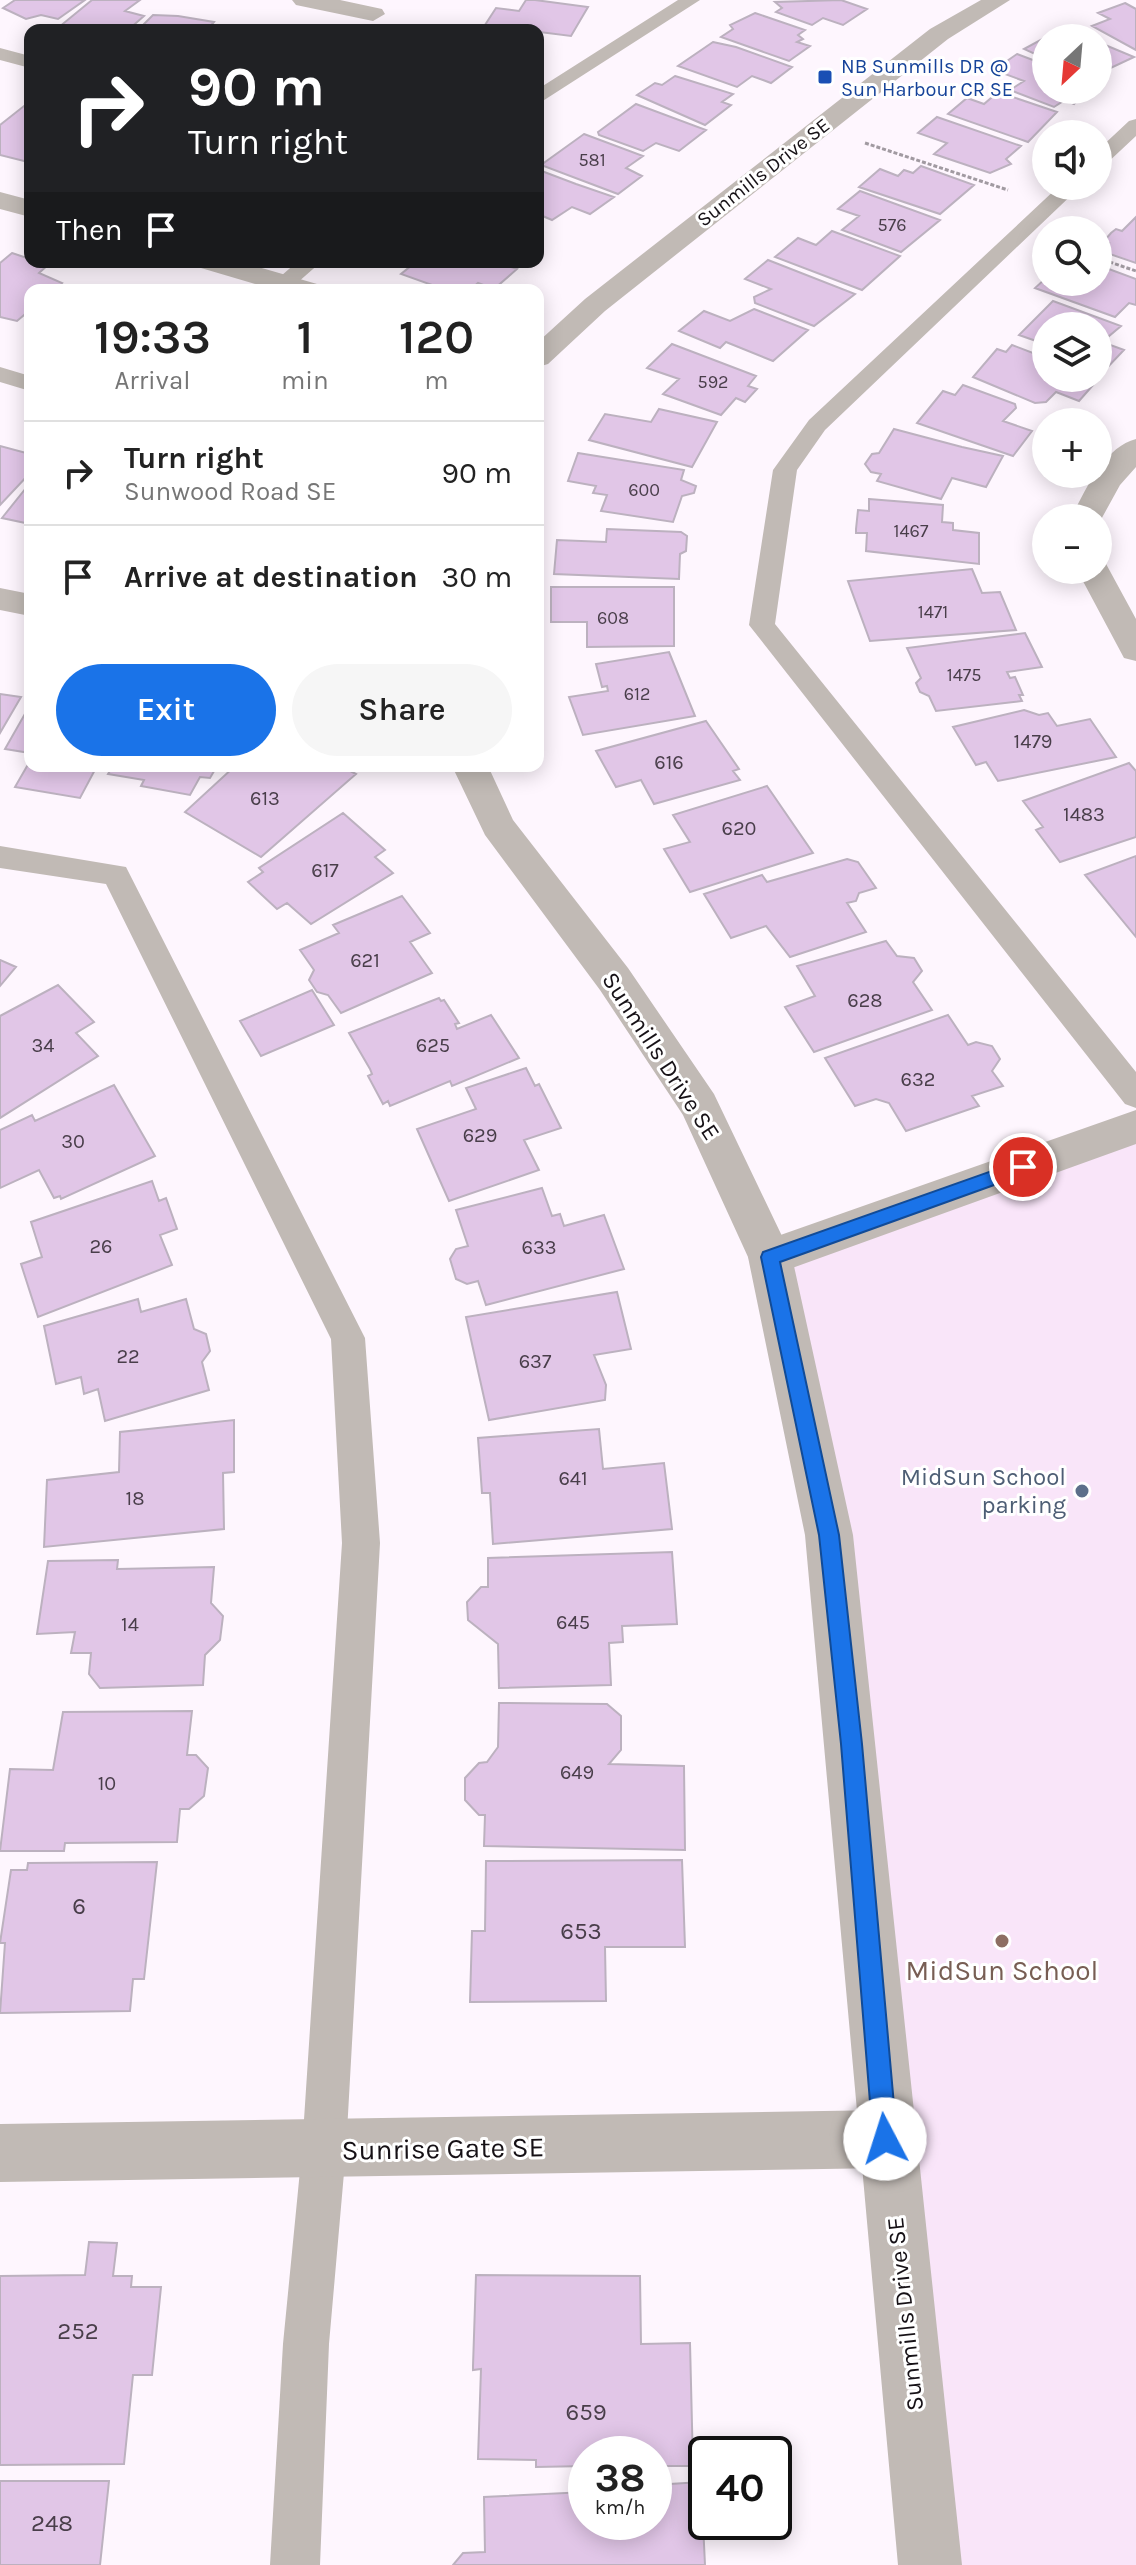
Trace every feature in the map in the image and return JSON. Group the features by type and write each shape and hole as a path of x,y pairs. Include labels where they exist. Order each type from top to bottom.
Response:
{"street":[{"path":"304,0 373,14"},
{"name":"Sunmills Drive SE","path":"544,351 595,305 939,34 998,0"},
{"path":"0,200 24,207"},
{"path":"229,268 277,284"},
{"path":"1094,504 1106,481 1136,448"},
{"path":"1101,584 1136,650"},
{"path":"0,599 24,604"},
{"name":"Sunmills Drive SE","path":"473,772 498,826 614,979 699,1106 770,1257 829,1535 851,1744 885,2139 930,2565"},
{"path":"770,1257 1136,1127"},
{"name":"Sunrise Gate SE","path":"0,2153 885,2139"}],"lane":[{"path":"544,94 691,0"},
{"path":"0,54 24,60"},
{"path":"1112,148 1136,125"},
{"path":"1056,200 817,425 785,470 762,625 1136,1095"},
{"path":"292,284 305,268"},
{"path":"0,374 24,382"},
{"path":"0,857 116,875 348,1338 361,1543 324,2150 306,2344 295,2565"}],"path":[{"path":"821,126 1050,206"},
{"path":"1112,263 1136,271"}],"shaded area":[{"name":"MidSun School","path":"1136,1127 1136,2565 930,2565 904,2290 770,1257"}],"building":[{"path":"15,0 85,0 58,19 41,15 26,19 3,8"},
{"path":"92,0 140,0 125,11 144,16 135,24 63,24"},
{"path":"526,0 588,7 571,36 544,33 544,24 486,24 496,8 519,11"},
{"path":"841,0 867,9 843,25 823,18 812,25 776,12 782,8 775,2"},
{"path":"1125,3 1136,9 1136,50 1112,37 1112,24 1097,24 1110,19 1098,13"},
{"path":"755,13 805,30 798,35 803,39 797,42 810,46 789,61 721,37 733,29 730,25"},
{"path":"153,15 214,22 212,24 144,24"},
{"path":"713,42 792,67 771,83 752,76 737,87 678,66"},
{"path":"1112,48 1134,57 1112,67"},
{"path":"1017,54 1032,60 1032,98 1010,90 1024,81 994,70"},
{"path":"675,76 733,94 722,102 731,105 705,125 637,95 655,83 662,85"},
{"path":"998,92 1057,112 1049,120 1032,120 1032,138 1028,142 948,114 967,98 984,104"},
{"path":"636,104 706,130 679,151 656,143 643,151 599,135 598,132"},
{"path":"24,106 24,161 0,155 0,125"},
{"path":"937,117 1021,146 1006,159 1011,164 990,173 934,154 947,143 918,133"},
{"path":"584,134 643,156 626,168 642,176 618,194 544,166 544,163"},
{"path":"921,166 974,185 940,214 859,187 880,169 898,176 904,170 913,173"},
{"path":"544,172 614,197 590,214 572,207 552,220 544,217"},
{"path":"860,191 940,220 901,252 842,230 859,216 838,209"},
{"path":"1136,217 1136,263 1112,255 1112,232 1116,229 1122,231"},
{"path":"832,231 900,256 862,290 775,257 798,238 816,245"},
{"path":"12,253 24,257 24,268 45,268 39,273 62,283 24,284 24,315 17,321 0,317 0,263"},
{"path":"768,260 855,294 814,326 755,303 754,297 771,289 745,279"},
{"path":"408,268 517,269 500,284 429,284 401,274"},
{"path":"1112,270 1136,279 1136,305 1129,303 1115,317 1112,312 1101,312 1057,296 1112,296"},
{"path":"1053,301 1083,312 1042,312"},
{"path":"754,309 808,330 773,361 726,342 720,348 679,331 704,311 730,321"},
{"path":"1032,322 1032,340 1019,335"},
{"path":"1112,323 1121,326 1112,334"},
{"path":"672,344 756,376 748,386 757,389 745,402 736,398 721,415 663,394 679,379 647,368"},
{"path":"1012,345 1032,353 1032,392 1056,392 1046,402 1035,403 973,377 997,349 1006,352"},
{"path":"1112,346 1124,350 1112,363"},
{"path":"963,385 1015,404 1016,408 1003,421 1032,431 1013,456 917,423 943,391 955,395"},
{"path":"1056,392 1087,392 1079,401"},
{"path":"659,409 717,422 692,467 589,440 605,414 651,422"},
{"path":"894,429 1003,456 986,487 952,478 941,499 877,481 881,474 871,472 865,464 872,454 879,453"},
{"path":"0,446 24,452 24,479 0,505"},
{"path":"578,453 684,470 681,480 696,486 694,493 682,496 673,522 601,511 607,495 593,493 596,486 568,481"},
{"path":"24,490 24,523 2,518"},
{"path":"869,499 943,505 942,522 953,523 953,530 979,533 979,564 866,551 867,533 856,533 856,529 858,510 869,511"},
{"path":"607,529 681,532 687,536 686,551 680,554 679,579 554,574 557,540 606,542"},
{"path":"972,569 982,593 1000,592 1016,630 870,641 848,581"},
{"path":"551,587 674,587 674,646 587,647 587,622 551,622"},
{"path":"1025,633 1042,667 1007,672 1010,678 1015,677 1023,695 1019,695 1022,701 936,711 929,696 920,692 916,683 921,678 907,648"},
{"path":"669,652 695,716 583,735 569,697 608,691 607,686 602,687 596,664"},
{"path":"0,694 21,697 0,733"},
{"path":"1024,710 1039,715 1048,713 1057,726 1090,719 1116,757 998,781 986,762 976,765 953,727"},
{"path":"24,716 24,752 5,749"},
{"path":"706,721 739,769 733,771 740,780 654,804 641,780 616,787 596,751"},
{"path":"1129,763 1136,771 1136,837 1060,862 1036,830 1043,827 1023,801"},
{"path":"24,771 94,772 80,798 15,787"},
{"path":"214,772 210,778 200,777 190,795 141,786 144,780 108,774"},
{"path":"228,772 356,774 261,857 185,812"},
{"path":"767,786 813,853 690,892 664,849 690,842 673,815"},
{"path":"343,813 385,850 375,857 393,873 311,924 287,903 277,909 248,882 263,872 259,868"},
{"path":"1136,856 1136,937 1085,875"},
{"path":"847,859 858,862 876,888 859,893 856,901 847,903 866,932 790,957 766,926 731,938 704,894 762,875 767,882"},
{"path":"402,896 430,933 410,942 432,973 341,1013 328,995 317,992 309,980 314,970 300,950 339,933 333,925"},
{"path":"886,941 897,956 914,958 922,971 913,982 932,1010 814,1052 785,1007 815,996 797,966"},
{"path":"0,960 16,967 0,986"},
{"path":"58,985 94,1022 76,1033 98,1056 0,1118 0,1016"},
{"path":"312,990 334,1025 261,1056 240,1021"},
{"path":"439,998 444,1000 459,1023 455,1024 457,1029 491,1015 519,1058 452,1086 450,1081 390,1106 388,1101 383,1104 368,1076 372,1074 370,1069 349,1033"},
{"path":"948,1015 968,1045 976,1042 992,1046 1000,1059 992,1071 1003,1086 972,1096 979,1106 906,1131 889,1103 876,1099 855,1106 825,1058"},
{"path":"526,1068 535,1086 539,1084 561,1128 524,1140 539,1170 449,1201 417,1129 476,1109 466,1088"},
{"path":"114,1085 155,1156 61,1199 60,1196 54,1198 39,1170 0,1188 0,1130 32,1115 35,1121"},
{"path":"152,1181 159,1201 166,1198 177,1229 160,1235 172,1265 38,1317 21,1264 42,1257 31,1222"},
{"path":"542,1188 552,1216 560,1214 564,1226 604,1215 624,1269 486,1305 478,1281 467,1284 456,1279 450,1259 456,1249 468,1246 456,1210"},
{"path":"617,1292 631,1349 594,1355 606,1385 605,1400 489,1420 466,1317"},
{"path":"138,1299 141,1312 186,1299 194,1329 206,1334 210,1351 202,1362 209,1390 105,1421 98,1389 84,1394 81,1377 56,1384 44,1326"},
{"path":"234,1420 234,1472 223,1473 224,1529 44,1547 47,1480 119,1472 120,1432"},
{"path":"599,1429 603,1469 664,1463 672,1529 493,1544 490,1493 482,1493 478,1438"},
{"path":"672,1552 677,1624 622,1626 623,1642 609,1643 611,1685 499,1688 498,1644 468,1620 467,1602 481,1587 488,1587 488,1558"},
{"path":"118,1560 117,1569 214,1567 211,1603 223,1616 220,1640 205,1655 203,1685 100,1688 89,1674 91,1653 71,1653 75,1632 37,1634 48,1561"},
{"path":"499,1703 607,1704 621,1716 621,1750 609,1764 684,1766 685,1850 484,1846 485,1815 479,1815 465,1800 465,1778 479,1763 487,1762 498,1747"},
{"path":"192,1711 187,1755 196,1755 208,1768 204,1796 189,1809 180,1809 177,1842 65,1843 64,1851 0,1851 10,1769 53,1770 63,1712"},
{"path":"682,1860 685,1947 605,1947 606,2001 470,2002 472,1931 485,1931 486,1861"},
{"path":"157,1862 144,1979 133,1979 130,2011 0,2013 5,1943 0,1943 11,1870 27,1870 28,1863"},
{"path":"89,2242 117,2243 113,2276 132,2276 131,2287 161,2287 152,2375 133,2375 124,2464 0,2465 0,2276 85,2275"},
{"path":"476,2275 640,2276 641,2344 690,2343 692,2436 688,2436 688,2466 672,2466 672,2436 568,2436 568,2466 536,2467 536,2460 478,2459 481,2369 473,2370"},
{"path":"0,2481 109,2481 100,2565 0,2565"},
{"path":"688,2483 688,2540 704,2540 705,2565 453,2565 463,2553 485,2552 484,2497 568,2493 568,2540 672,2540 672,2484"}],"place":[{"name":"NB Sunmills DR @ Sun Harbour CR SE","path":"825,77"},
{"name":"MidSun School parking","path":"1082,1491"},
{"name":"MidSun School","path":"1002,1941"}],"route":[{"path":"885,2139 851,1744 829,1535 770,1257 1023,1167"}]}
